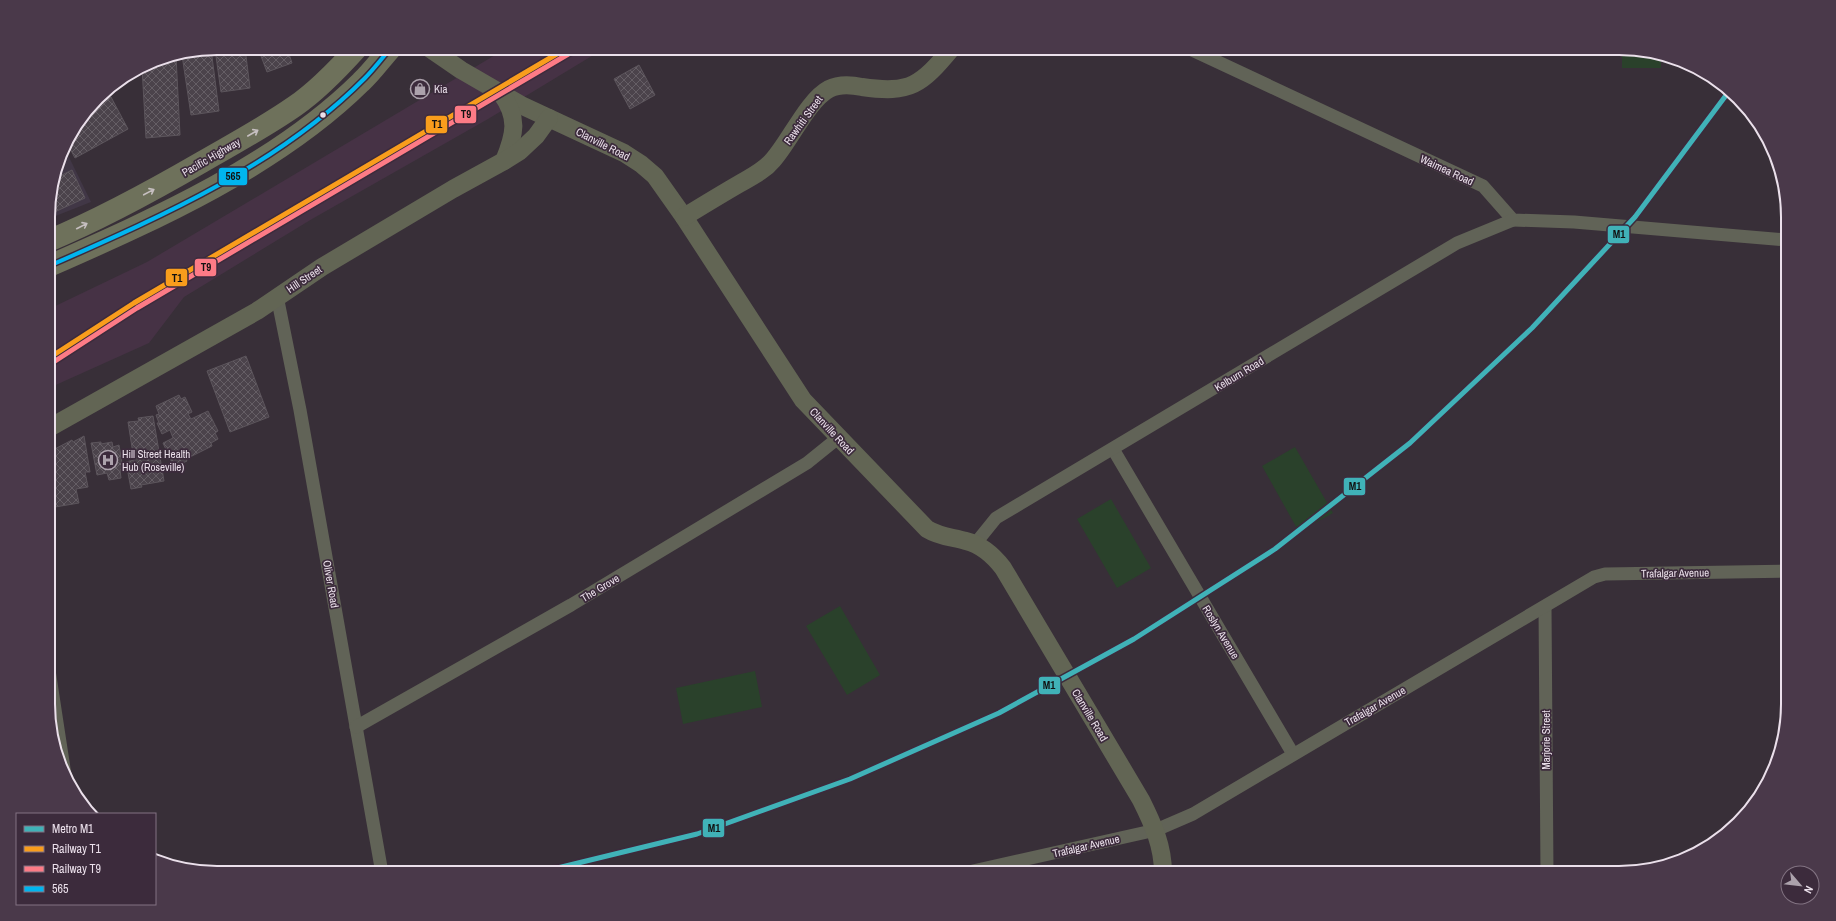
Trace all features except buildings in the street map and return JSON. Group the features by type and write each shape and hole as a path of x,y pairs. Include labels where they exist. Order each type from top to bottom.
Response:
{"highway":[{"name":"Pacific Highway","path":"55,238 114,210 261,128 296,105 344,63 351,55"},
{"path":"55,263 184,202 256,163 313,124 361,82 385,55"}],"street":[{"name":"Clanville Road","path":"439,55 461,70 501,93 518,109 549,118 598,140 624,153 641,164 655,176 684,217 803,400 927,529 936,534 975,544 991,554 1003,568 1141,800 1156,830 1161,848 1162,866"},
{"name":"Rawhiti Street","path":"684,217 767,166 779,152 813,104 824,92 831,88 846,85 887,90 908,87 928,75 946,55"},
{"name":"Waimea Road","path":"1203,55 1483,186 1513,220"},
{"path":"504,161 513,134 518,109"},
{"name":"Hill Street","path":"55,425 257,312 277,296 335,259 453,189 469,182 504,161 520,151 536,136 549,118"},
{"path":"1513,220 1574,222 1781,239"},
{"name":"Kelburn Road","path":"975,544 996,518 1457,244 1513,220"},
{"name":"Oliver Road","path":"277,296 300,410 381,866"},
{"name":"The Grove","path":"356,727 571,605 807,463 838,438"},
{"name":"Roslyn Avenue","path":"1113,449 1293,754"},
{"name":"Trafalgar Avenue","path":"995,866 1156,830 1193,814 1594,577 1605,574 1781,571"},
{"name":"Marjorie Street","path":"1545,607 1547,866"},
{"path":"55,709 60,743"}],"shaded area":[{"path":"495,55 593,55 488,119 312,219 184,297 149,343 55,385 55,306 147,262"},
{"path":"67,154 91,202 55,216 58,186"}],"green space":[{"path":"1622,55 1640,56 1661,61 1661,68 1622,68"},
{"path":"1295,447 1333,513 1299,532 1262,466"},
{"path":"1111,499 1151,568 1117,588 1077,519"},
{"path":"840,606 880,675 847,695 806,626"},
{"path":"755,671 762,707 683,724 676,688"}],"metro line":[{"name":"M1","path":"566,866 697,834 850,779 999,713 1134,639 1275,549 1410,443 1532,328 1635,217 1726,95"}],"rail line":[{"name":"T1","path":"55,354 134,303 555,55"},
{"name":"T9","path":"55,361 137,308 567,55"}],"transit line":[{"name":"565","path":"55,263 175,208 216,187 256,163 295,138 331,109 365,78 385,55"}],"place":[{"name":"Kia","path":"420,89"},
{"name":"Hill Street Health Hub (Roseville)","path":"108,460"}]}
